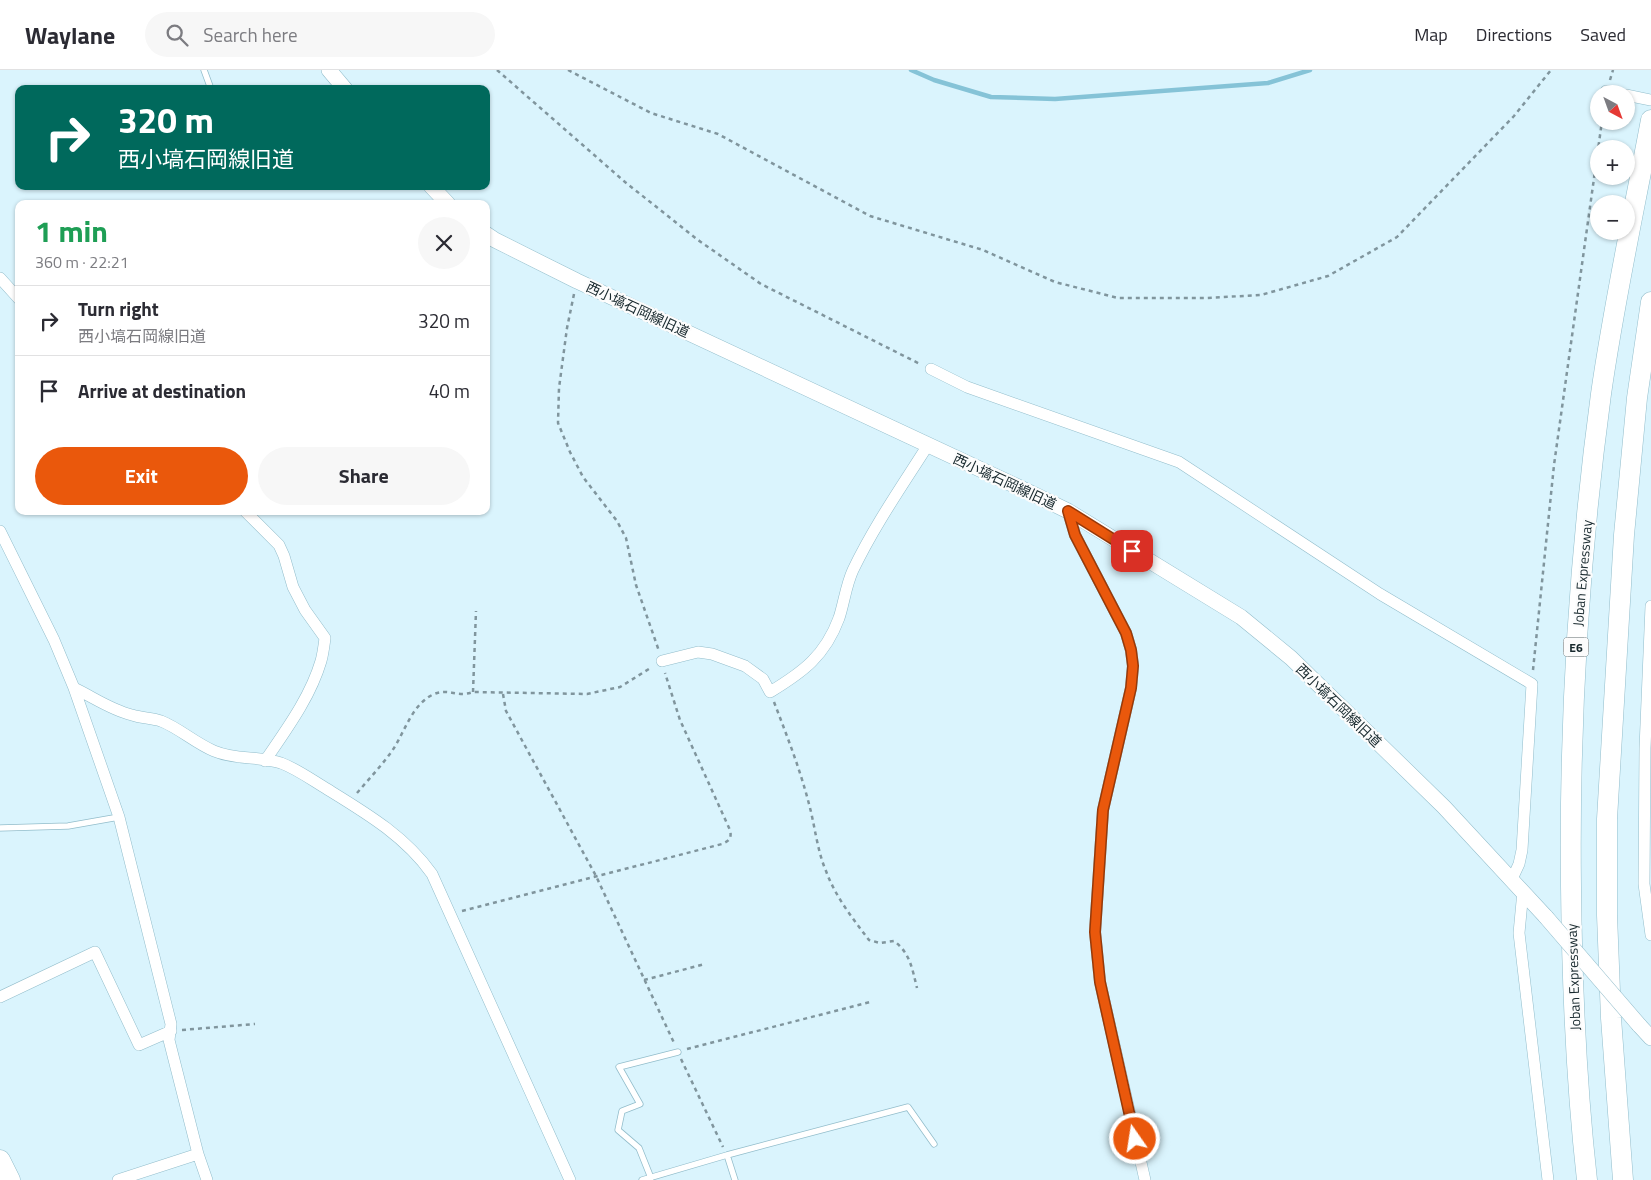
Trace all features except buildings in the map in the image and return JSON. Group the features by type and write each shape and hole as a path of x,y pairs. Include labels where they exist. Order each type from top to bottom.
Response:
{"highway":[{"name":"Joban Expressway","path":"1587,1180 1573,1008 1570,823 1574,670 1585,530 1601,394 1620,279 1651,120"},
{"path":"1623,1180 1611,1009 1607,915 1607,820 1624,535 1637,398 1651,302"},
{"path":"0,1160 10,1180"}],"street":[{"path":"329,70 342,85"},
{"path":"1635,97 1651,100"},
{"path":"435,190 444,200"},
{"name":"西小塙石岡線旧道","path":"490,237 577,281 1068,511 1241,617 1291,658 1444,807 1523,891 1651,1038"},
{"path":"0,278 15,295"},
{"path":"931,369 967,388 1179,462 1380,594 1532,684 1523,840 1519,864 1512,879"},
{"path":"662,661 698,652 712,654 746,666 763,679 770,692 796,676 811,663 829,640 839,618 852,572 878,522 928,445"},
{"path":"1068,511 1075,535 1126,633 1133,666 1131,688 1103,810 1095,932 1100,982 1145,1180"},
{"path":"249,515 278,545 284,556 293,587 305,610 325,638 322,660 314,680 293,720 265,761"},
{"path":"0,531 54,640 74,688 119,817 171,1024 169,1040 198,1154 207,1180"},
{"path":"1651,606 1644,884 1651,935"},
{"path":"74,688 103,704 121,711 160,721 194,742 215,752 280,763 300,772 386,826 420,857 432,874 570,1180"},
{"path":"1523,891 1519,933 1548,1180"},
{"path":"0,997 95,952 139,1045 171,1031"},
{"path":"118,1180 198,1154"}],"lane":[{"path":"204,70 210,85"},
{"path":"0,828 68,826 119,817"},
{"path":"651,1178 639,1148 618,1130 622,1111 640,1104 619,1067 678,1052"},
{"path":"642,1180 726,1155 908,1107 934,1144"},
{"path":"726,1155 735,1180"}],"path":[{"path":"497,70 624,182 698,240 761,284 931,369"},
{"path":"568,70 651,113 718,134 870,216 983,250 1055,282 1118,298 1206,298 1261,294 1328,276 1397,237 1514,116 1551,70"},
{"path":"1532,684 1554,465 1601,130"},
{"path":"450,914 722,844 729,840 731,835 723,812 680,720 636,585 626,538 617,521 583,477 558,423 558,395 567,328 577,281"},
{"path":"474,692 476,610"},
{"path":"349,802 392,751 419,704 433,695 447,691 464,696 474,692 587,694 620,687 662,661"},
{"path":"770,692 797,763 826,874 869,940 880,943 894,941 903,948 912,968 916,988"},
{"path":"503,694 506,711 596,876 726,1155"},
{"path":"644,980 705,964"},
{"path":"678,1052 870,1002"},
{"path":"171,1031 255,1024"}],"waterway":[{"path":"911,70 934,80 991,97 1055,99 1268,83 1310,70"}],"route":[{"path":"1132,551 1068,511 1075,535 1126,633 1133,666 1131,688 1103,810 1095,932 1100,982 1135,1139"}]}
